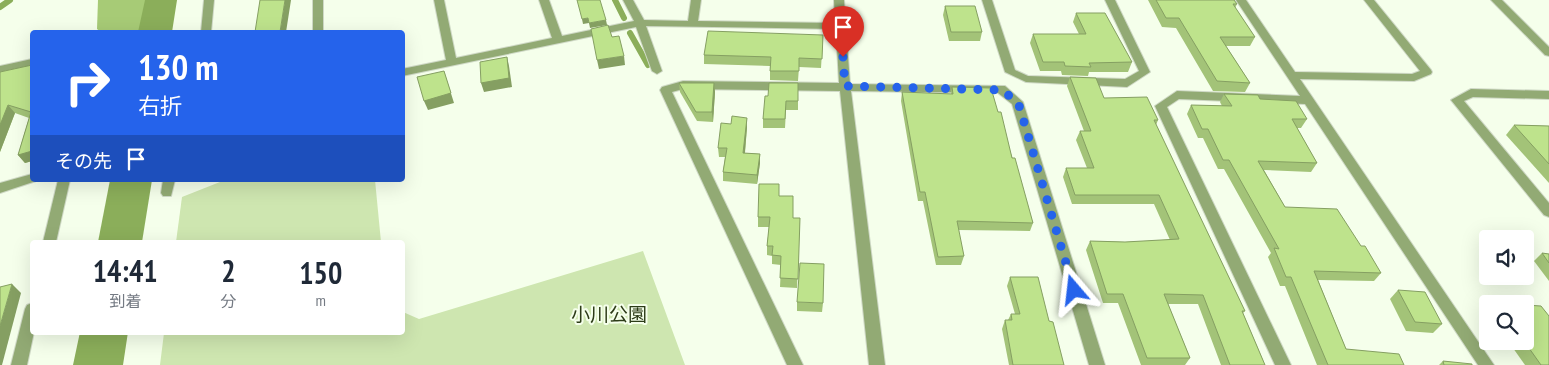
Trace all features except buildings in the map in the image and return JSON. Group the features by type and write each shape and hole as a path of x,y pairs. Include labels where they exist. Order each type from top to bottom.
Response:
{"street":[{"path":"206,30 209,0"},
{"path":"318,0 318,30"},
{"path":"439,0 452,63"},
{"path":"544,0 558,40"},
{"path":"628,0 640,23 657,71"},
{"path":"693,24 696,0"},
{"path":"839,0 845,86 877,365"},
{"path":"987,0 1010,72 1026,79 1127,83 1145,72 1110,0"},
{"path":"1241,0 1486,365"},
{"path":"1290,75 1414,78 1427,72 1369,0"},
{"path":"1496,0 1549,53"},
{"path":"405,72 640,23 842,26"},
{"path":"0,69 30,62"},
{"path":"794,365 666,90 683,85 845,86 1001,90 1018,102 1096,365"},
{"path":"1549,96 1471,93 1457,100 1549,212"},
{"path":"1283,365 1161,106 1177,95 1307,100"},
{"path":"0,188 30,179"},
{"path":"49,240 64,182"},
{"path":"19,365 30,318"}],"green space":[{"path":"98,0 147,0 142,30 97,29"},
{"path":"220,182 375,182 381,240 176,240 182,197"},
{"name":"小川公園","path":"643,251 685,365 160,365 164,335 405,335 405,313 419,319"}],"waterway":[{"path":"0,7 10,0"},
{"path":"155,30 161,0"},
{"path":"615,0 624,18"},
{"path":"630,33 648,65"},
{"path":"120,240 131,182"},
{"path":"98,365 103,335"}],"route":[{"path":"843,57 845,86 1001,90 1018,102 1074,290"}]}
